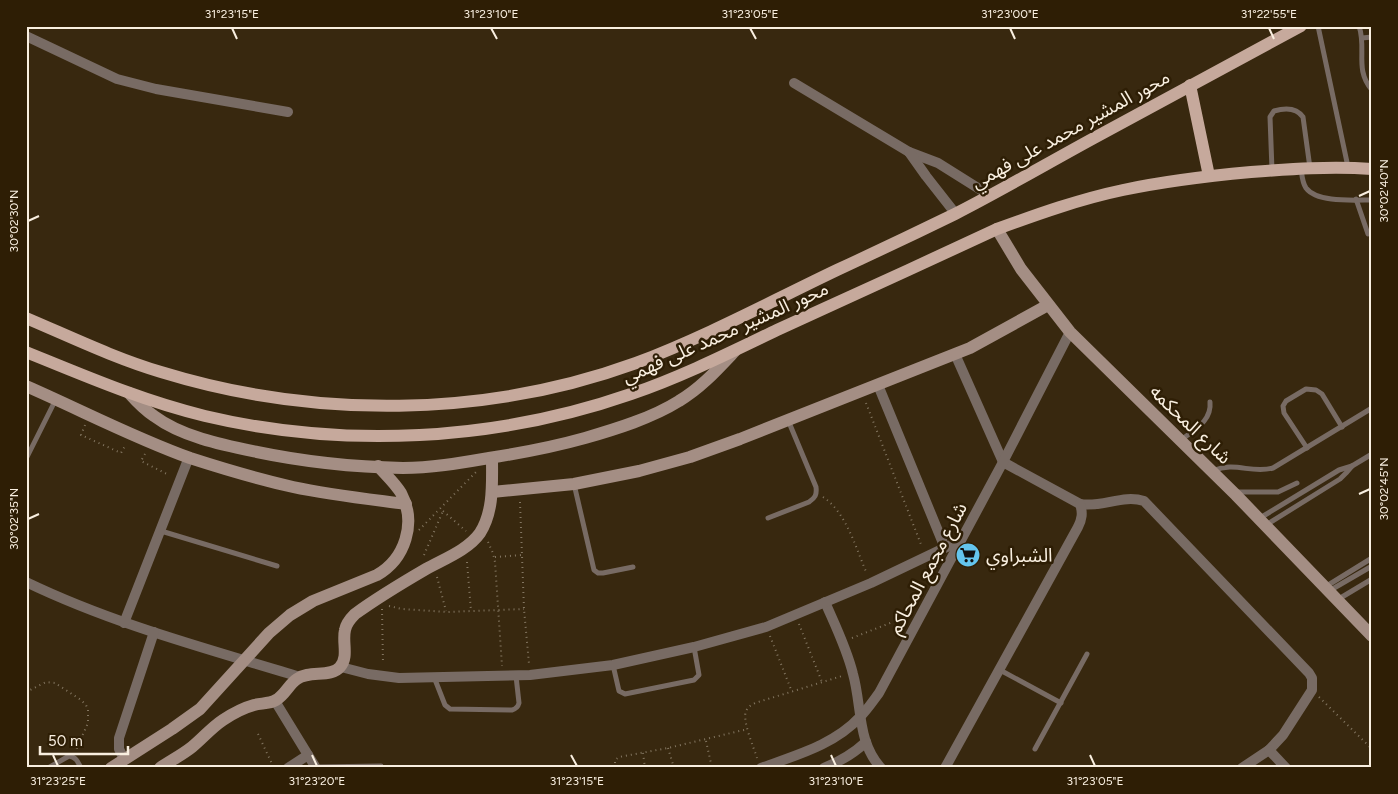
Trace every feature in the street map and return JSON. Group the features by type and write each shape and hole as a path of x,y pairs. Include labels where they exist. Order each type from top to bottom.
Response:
{"main road":[{"name":"محور المشير محمد على فهمي","path":"26,318 124,360 237,391 306,401 388,406 461,402 534,392 602,374 643,360 700,336 955,213 1301,26"},
{"path":"1190,85 1208,176"},
{"name":"محور المشير محمد على فهمي","path":"26,352 129,393 205,416 264,427 324,434 384,436 421,435 495,427 532,421 597,405 661,383 997,230 1063,206 1122,190 1208,176 1305,168 1372,169"}],"street":[{"path":"26,36 117,79 130,83 288,112"},
{"path":"794,83 909,152 938,163 989,195"},
{"path":"909,152 955,213"},
{"name":"شارع المحكمه","path":"997,230 1021,269 1070,332 1233,492 1371,635"},
{"path":"492,492 574,484 639,471 690,456 740,439 955,354 985,341 1048,305"},
{"name":"شارع مجمع المحاكم","path":"760,764 808,751 836,737 860,718 879,693 1003,462 1070,332"},
{"path":"129,393 154,417 169,426 185,433 226,445 276,456 326,463 403,468 427,467 532,451 631,423 663,410 686,397 706,381 736,350"},
{"path":"955,354 1003,462 1080,504 1089,506 1134,498 1144,501 1312,678 1312,690 1283,734 1269,750 1242,768"},
{"path":"878,384 945,548"},
{"path":"26,386 130,434 241,474 294,487 406,504"},
{"path":"124,623 190,457"},
{"path":"160,768 193,746 215,726 244,708 275,701 292,682 300,677 308,674 332,672 341,666 344,656 344,636 347,624 355,614 474,539 486,520 492,492 491,458"},
{"path":"111,768 200,709 279,624 301,608 387,570 404,545 408,533 408,518 406,504 401,494 378,466"},
{"path":"945,768 1082,520 1080,504"},
{"path":"341,666 384,677 434,677 530,675 613,664 694,647 766,627 871,583 961,540"},
{"path":"368,579 380,600"},
{"path":"26,582 89,610 124,623 300,677"},
{"path":"825,602 853,672 860,718 866,742 874,758 882,768"},
{"path":"124,759 119,749 119,738 154,632"},
{"path":"275,701 316,768"},
{"path":"200,709 215,726"},
{"path":"824,768 857,750 866,742"},
{"path":"1269,750 1286,768"},
{"path":"288,768 308,755"}],"lane":[{"path":"1318,26 1348,168"},
{"path":"1359,26 1362,38 1362,72 1372,90"},
{"path":"1362,38 1372,37"},
{"path":"1272,170 1270,117 1274,111 1289,108 1297,111 1303,117 1305,168 1303,180 1307,189 1313,195 1321,198 1372,200"},
{"path":"1356,199 1368,234"},
{"path":"1307,448 1284,413 1283,406 1288,399 1306,389 1316,390 1322,394 1342,427"},
{"path":"26,459 56,399"},
{"path":"1180,440 1205,420 1210,411 1210,402"},
{"path":"1212,472 1233,466 1254,470 1267,470 1279,465 1372,408"},
{"path":"768,518 809,502 814,499 816,493 816,487 788,420"},
{"path":"1262,522 1339,470 1352,466 1372,454"},
{"path":"1262,522 1340,479 1352,466"},
{"path":"1233,492 1278,492 1297,483"},
{"path":"574,484 594,570 598,573 603,573 633,567"},
{"path":"161,531 277,566"},
{"path":"1330,593 1372,558"},
{"path":"1330,593 1372,566"},
{"path":"1330,593 1372,579"},
{"path":"613,664 619,691 625,694 694,680 699,675 694,647"},
{"path":"1035,749 1088,654"},
{"path":"999,670 1061,703"},
{"path":"434,677 447,708 512,710 519,703 516,676"},
{"path":"48,768 69,756 74,756 81,768"},
{"path":"316,768 381,766"}],"path":[{"path":"861,391 926,558"},
{"path":"90,414 81,435 121,453 130,434"},
{"path":"150,442 141,461 181,480"},
{"path":"404,545 491,458"},
{"path":"519,490 524,609 530,675"},
{"path":"816,493 837,510 871,583"},
{"path":"440,509 474,539 490,546 494,557 503,676"},
{"path":"415,576 443,511"},
{"path":"471,611 474,539"},
{"path":"494,557 522,555"},
{"path":"433,565 446,612"},
{"path":"380,600 393,608 446,612 524,609"},
{"path":"380,600 384,677"},
{"path":"841,642 924,610"},
{"path":"796,616 822,682"},
{"path":"766,627 792,692"},
{"path":"760,764 745,720 745,713 749,707 755,703 853,672"},
{"path":"26,692 46,682 56,683 86,705 88,723 74,756"},
{"path":"1312,690 1372,749"},
{"path":"615,768 614,762 617,758 748,729"},
{"path":"258,734 274,768"},
{"path":"705,740 712,768"},
{"path":"668,748 674,768"},
{"path":"643,753 645,768"}],"place":[{"name":"الشبراوي","path":"968,555"}]}
